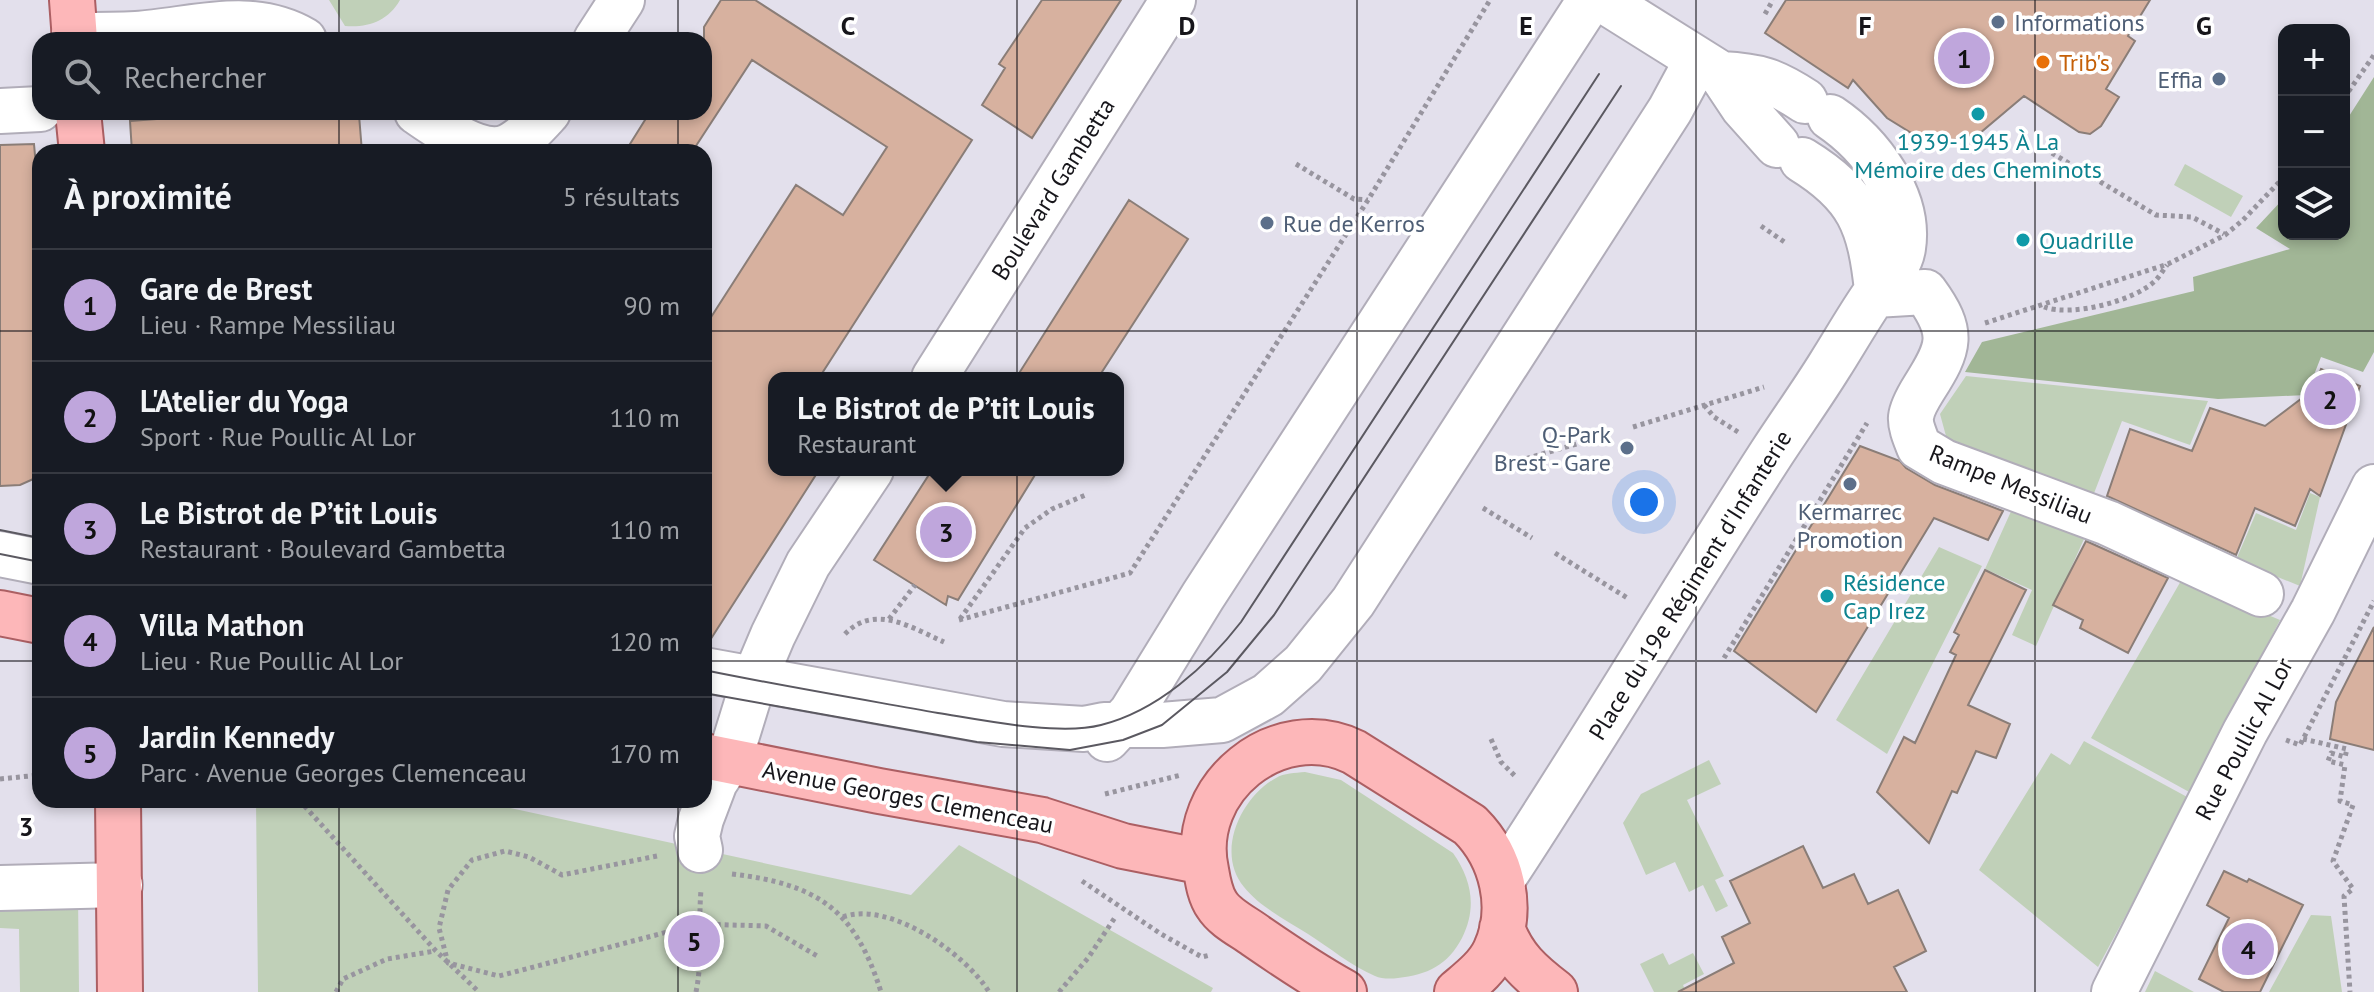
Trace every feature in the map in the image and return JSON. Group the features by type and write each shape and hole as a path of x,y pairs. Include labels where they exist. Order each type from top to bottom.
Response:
{"main road":[{"path":"79,120 81,144"},
{"path":"0,613 32,619"},
{"path":"1320,986 1218,907 1204,862 1206,826 1213,802 1223,786 1247,765 1268,753 1293,744 1320,742 1354,752 1470,825 1485,840 1502,880 1502,928 1494,952 1482,970 1457,992"},
{"name":"Avenue Georges Clemenceau","path":"716,759 1042,820 1123,846 1204,862"},
{"path":"118,808 120,992"},
{"path":"1502,928 1516,958 1528,972 1555,992"}],"street":[{"path":"601,32 622,0"},
{"name":"Boulevard Gambetta","path":"938,372 1173,0"},
{"path":"1122,726 1590,0"},
{"name":"Place du 19e Régiment d'Infanterie","path":"1603,0 1709,67 1743,107 1790,153 1837,184 1863,222 1872,253 1876,292"},
{"path":"153,32 248,21 291,32"},
{"path":"74,25 122,32"},
{"path":"712,692 751,690 1003,724 1084,729 1104,725 1222,720 1268,695 1303,664 1353,602 1670,110 1709,67"},
{"name":"Place du 19e Régiment d'Infanterie","path":"1502,880 1903,251 1903,223 1894,191 1870,153 1843,126 1766,79 1709,67"},
{"path":"0,111 32,109"},
{"path":"429,120 455,137 475,144"},
{"path":"512,144 540,120"},
{"path":"1863,222 1894,191"},
{"path":"1876,292 1925,292 1940,313 1947,335"},
{"name":"Rampe Messiliau","path":"1947,335 1943,358 1919,395 1910,418 1919,447 1944,462 2108,523 2261,594"},
{"path":"712,790 716,759 808,564 867,476"},
{"name":"Rue Poullic Al Lor","path":"2114,992 2245,732 2313,611 2374,487"},
{"path":"0,530 32,536"},
{"path":"0,554 32,560"},
{"path":"712,673 751,690"},
{"path":"702,859 697,836 705,808"},
{"path":"0,888 120,885"}],"path":[{"path":"1088,494 1052,509 1025,528 959,620 1130,573 1368,200 1490,0"},
{"path":"1765,14 1773,0"},
{"path":"2345,96 2374,55"},
{"path":"2045,149 2156,215 2192,217 2225,235"},
{"path":"1296,164 1354,199 1368,200"},
{"path":"1947,335 2168,264 2225,235 2278,183"},
{"path":"1761,226 1786,243"},
{"path":"2042,306 2055,311 2080,311 2143,288 2155,281 2168,264"},
{"path":"1704,405 1714,417 1740,433"},
{"path":"1511,463 1594,439"},
{"path":"1724,658 1826,488"},
{"path":"1483,508 1532,538"},
{"path":"1555,553 1630,600"},
{"path":"889,619 915,585"},
{"path":"2283,739 2300,745 2374,601"},
{"path":"845,634 867,620 889,619 944,642"},
{"path":"2303,739 2347,749 2345,757 2331,753 2328,761 2345,765 2340,801 2353,805 2333,861 2353,889 2344,896 2350,992"},
{"path":"0,779 32,776"},
{"path":"306,808 436,951 479,992"},
{"path":"448,963 439,928 448,890 472,860 505,851 529,857 562,875 656,856 702,859 721,873 789,884 816,896 843,917 868,956 881,992"},
{"path":"696,992 702,964 698,924 702,859"},
{"path":"843,917 854,913 876,915 925,934 962,960 989,992"},
{"path":"1059,992 1088,958 1116,916"},
{"path":"448,963 499,976 698,924 766,926 819,957"},
{"path":"336,992 343,979 387,959 436,951"}],"green space":[{"path":"329,0 400,0 383,18 369,24 345,26"},
{"path":"2374,77 2374,352 2363,372 2321,357 2306,395 2218,399 1965,372 1982,342 2194,291 2193,277 2290,249 2256,228 2278,204 2278,240 2350,240 2350,115"},
{"path":"2185,164 2243,196 2231,217 2174,185"},
{"path":"1966,376 2208,401 2190,445 2122,421 2091,501 1949,447 1940,414"},
{"path":"2310,493 2320,497 2300,586 2236,560 2256,513 2296,530"},
{"path":"2013,507 2084,539 2036,646 2012,635 2032,590 1985,569"},
{"path":"1939,547 1982,566 1887,754 1836,720"},
{"path":"2182,579 2280,620 2191,793 2091,738"},
{"path":"2084,741 2189,798 2098,967 1979,870 2051,753 2070,765"},
{"path":"1709,760 1721,784 1687,800 1724,876 1715,880 1728,906 1716,912 1703,885 1689,892 1675,862 1646,875 1623,823 1641,794"},
{"path":"1305,772 1341,780 1453,853 1468,884 1470,916 1456,947 1436,967 1409,977 1377,977 1274,913 1244,887 1232,858 1232,842 1243,812 1252,798 1276,778"},
{"path":"256,808 510,808 911,895 959,845 1213,988 1211,992 258,992"},
{"path":"0,890 78,893 79,992 20,992 19,929 0,928"},
{"path":"2311,915 2331,916 2342,992 2269,992"},
{"path":"1663,953 1669,965 1693,953 1704,974 1683,985 1686,992 1654,992 1640,964"},
{"path":"2155,971 2194,992 2145,992"}],"building":[{"path":"721,0 755,0 972,140 823,372 768,372 768,476 815,476 712,637 712,316 796,185 843,215 887,147 752,60 697,144 630,144 645,120 712,120 712,32 704,32"},
{"path":"1042,0 1121,0 1032,138 982,105 1005,68 999,64"},
{"path":"1786,0 2150,0 2128,36 2135,41 2106,89 2119,97 2101,126 2090,134 2079,132 2024,96 1980,133 1940,141 1913,134 1887,118 1853,80 1848,88 1765,33"},
{"path":"359,120 361,144 131,144 130,121"},
{"path":"32,144 32,480 20,485 0,486 0,145"},
{"path":"1129,200 1188,239 1102,372 1020,372"},
{"path":"2321,369 2360,386 2320,496 2310,489 2295,526 2255,508 2236,555 2107,496 2130,429 2192,451 2210,408 2265,426 2314,389"},
{"name":"Résidence Cap Irez","path":"1860,446 1900,461 1935,485 2003,511 1988,540 1934,518 1816,712 1734,651"},
{"path":"928,476 1034,476 958,600 948,596 946,605 874,560"},
{"path":"2086,541 2168,578 2128,653 2080,628 2083,620 2053,605"},
{"path":"1985,570 2026,590 1968,705 2010,724 1996,758 1976,751 1957,793 1952,791 1929,843 1877,792 1904,737 1915,743 1956,655 1950,652 1959,635 1954,632"},
{"path":"2374,627 2374,750 2330,739 2336,702"},
{"path":"1803,846 1823,888 1854,874 1868,904 1898,890 1926,951 1894,967 1907,992 1678,992 1734,963 1722,937 1750,923 1730,881"},
{"path":"2224,871 2247,882 2249,879 2303,905 2260,992 2224,992 2199,979 2229,918 2207,905"}],"tram line":[{"path":"712,672 938,713 1043,728 1101,725 1161,698 1213,655 1241,622 1599,74"},
{"path":"712,694 977,742 1070,750 1123,740 1162,725 1227,672 1274,615 1621,86"},
{"path":"0,530 32,536"},
{"path":"0,554 32,560"}],"place":[{"name":"Informations","path":"1998,22"},
{"name":"Gare de Brest","path":"1964,58"},
{"name":"Trib's","path":"2043,62"},
{"name":"Effia","path":"2219,79"},
{"name":"1939-1945 À La Mémoire des Cheminots","path":"1978,114"},
{"name":"Rue de Kerros","path":"1267,223"},
{"name":"Quadrille","path":"2023,240"},
{"name":"L'Atelier du Yoga","path":"2330,399"},
{"name":"Q-Park Brest - Gare","path":"1627,448"},
{"name":"Kermarrec Promotion","path":"1850,484"},
{"name":"Le Bistrot de P’tit Louis","path":"946,532"},
{"name":"Résidence Cap Irez","path":"1827,596"},
{"name":"Jardin Kennedy","path":"694,941"},
{"name":"Villa Mathon","path":"2248,949"}]}
